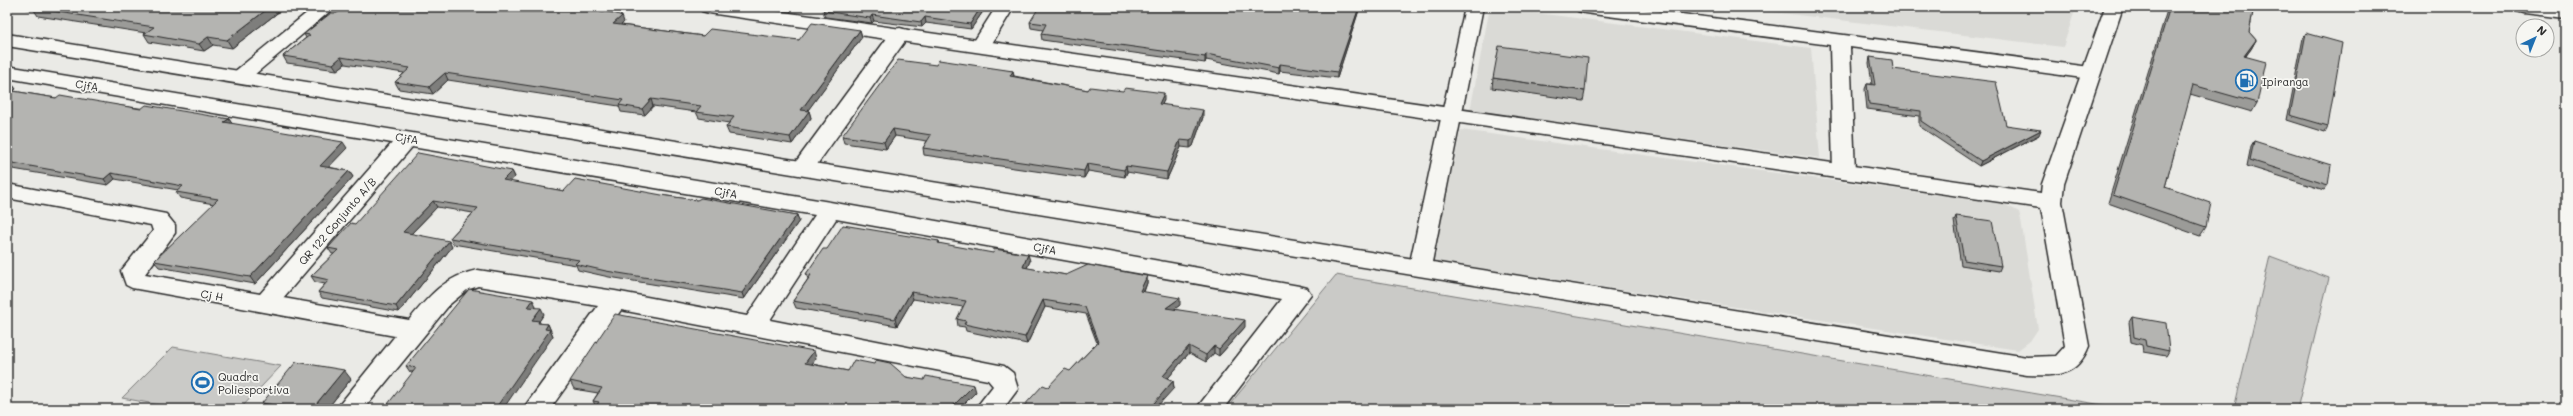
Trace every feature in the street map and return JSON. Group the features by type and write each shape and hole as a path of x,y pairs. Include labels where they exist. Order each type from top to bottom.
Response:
{"street":[{"path":"241,76 326,7"},
{"path":"709,7 2051,202"},
{"path":"981,46 1005,7"},
{"path":"1420,267 1454,116 1474,7"},
{"path":"1585,7 1684,13 1840,41 2090,74"},
{"path":"7,40 241,76 2027,366 2051,366 2068,363 2074,357 2077,346 2051,202 2060,160 2114,7"},
{"path":"2524,7 2566,12"},
{"path":"803,168 900,34"},
{"path":"1840,41 1844,172"},
{"name":"CjfA","path":"7,72 408,138 830,210 1299,294 1209,409"},
{"name":"QR 122 Conjunto A/B","path":"265,304 408,138"},
{"name":"Cj H","path":"7,191 158,219 164,225 164,233 133,271 134,279 140,282 414,330"},
{"path":"754,325 830,210"},
{"path":"349,409 414,330 454,287 471,279 615,300 992,371 1000,374 1006,382 1006,389 988,409"},
{"path":"536,409 615,300"}],"shaded area":[{"path":"1490,7 1811,48 1820,158 1470,111"},
{"path":"1731,7 2076,7 2063,47"},
{"path":"1461,130 2004,204 2019,212 2038,329 2030,341 2018,350 1432,261"},
{"path":"2270,256 2329,278 2297,409 2234,409"},
{"path":"1336,275 2126,409 1226,409"},
{"name":"Quadra Poliesportiva","path":"173,347 281,366 240,409 182,409 122,398"}],"building":[{"path":"270,7 227,40 208,37 199,44 144,34 154,27 33,8"},
{"path":"344,7 571,7 614,13 622,16 613,24 703,36 710,29 799,40 812,23 860,30 801,110 809,111 790,137 726,127 734,117 696,112 701,106 651,99 642,109 619,105 623,100 445,73 429,87 395,82 410,68 341,57 333,64 283,56 310,35 304,34 331,13 337,13"},
{"path":"826,7 981,7 970,24 925,17 921,22 872,15 870,18 823,11"},
{"path":"1039,7 1359,7 1337,72 1280,64 1279,68 1206,54 1205,57 1041,34 1046,24 1030,22"},
{"path":"2170,7 2254,7 2249,32 2256,40 2244,56 2266,62 2257,103 2193,85 2165,187 2211,203 2206,227 2113,195"},
{"path":"2306,33 2342,43 2328,126 2290,115"},
{"path":"1499,46 1588,58 1585,91 1493,78"},
{"path":"1870,57 1892,60 1893,69 1996,82 2006,125 2041,130 1981,161 1921,121 1921,111 1869,104 1867,84 1875,85"},
{"path":"898,60 936,65 939,60 1013,71 1010,76 1088,90 1090,87 1123,91 1125,88 1164,93 1159,104 1203,110 1193,139 1190,141 1180,140 1167,172 1126,166 1124,170 1087,164 1084,171 923,148 931,135 893,129 884,142 842,136"},
{"path":"7,90 56,98 60,95 141,109 146,105 229,119 224,122 343,142 320,166 349,171 250,277 154,261 218,199 176,192 183,186 111,173 104,179 7,162"},
{"path":"2254,141 2331,165 2328,185 2250,160"},
{"path":"418,153 512,171 503,180 564,191 575,179 667,196 697,200 701,198 797,215 742,293 606,271 575,264 579,260 450,238 478,208 433,201 403,232 449,241 396,306 318,292 329,280 311,276 338,250 328,248 351,223 355,224"},
{"path":"1956,216 1992,221 2001,266 1964,260"},
{"path":"843,225 939,241 938,243 993,253 994,249 1028,254 1023,267 1066,275 1088,265 1147,276 1140,291 1180,298 1166,308 1245,320 1219,349 1214,346 1206,355 1189,346 1163,376 1173,381 1149,409 1021,409 1043,385 1048,387 1065,369 1070,371 1098,342 1085,307 1043,300 1025,337 964,324 966,321 957,319 966,301 911,292 895,319 793,301 811,275 806,274 823,249 827,249"},
{"path":"469,289 533,300 528,307 541,308 532,320 539,321 538,323 548,324 545,329 550,330 495,409 384,409 416,368 406,366"},
{"path":"615,314 814,351 805,363 848,371 854,360 874,364 876,360 890,363 906,377 924,380 926,376 974,385 950,409 594,409 599,402 593,401 602,388 570,381"},
{"path":"2132,317 2166,323 2169,351 2146,346 2145,340 2134,337"},
{"path":"296,362 344,370 312,409 301,409 262,403"}],"place":[{"name":"Ipiranga","path":"2247,81"},
{"name":"Quadra Poliesportiva","path":"202,382"}]}
